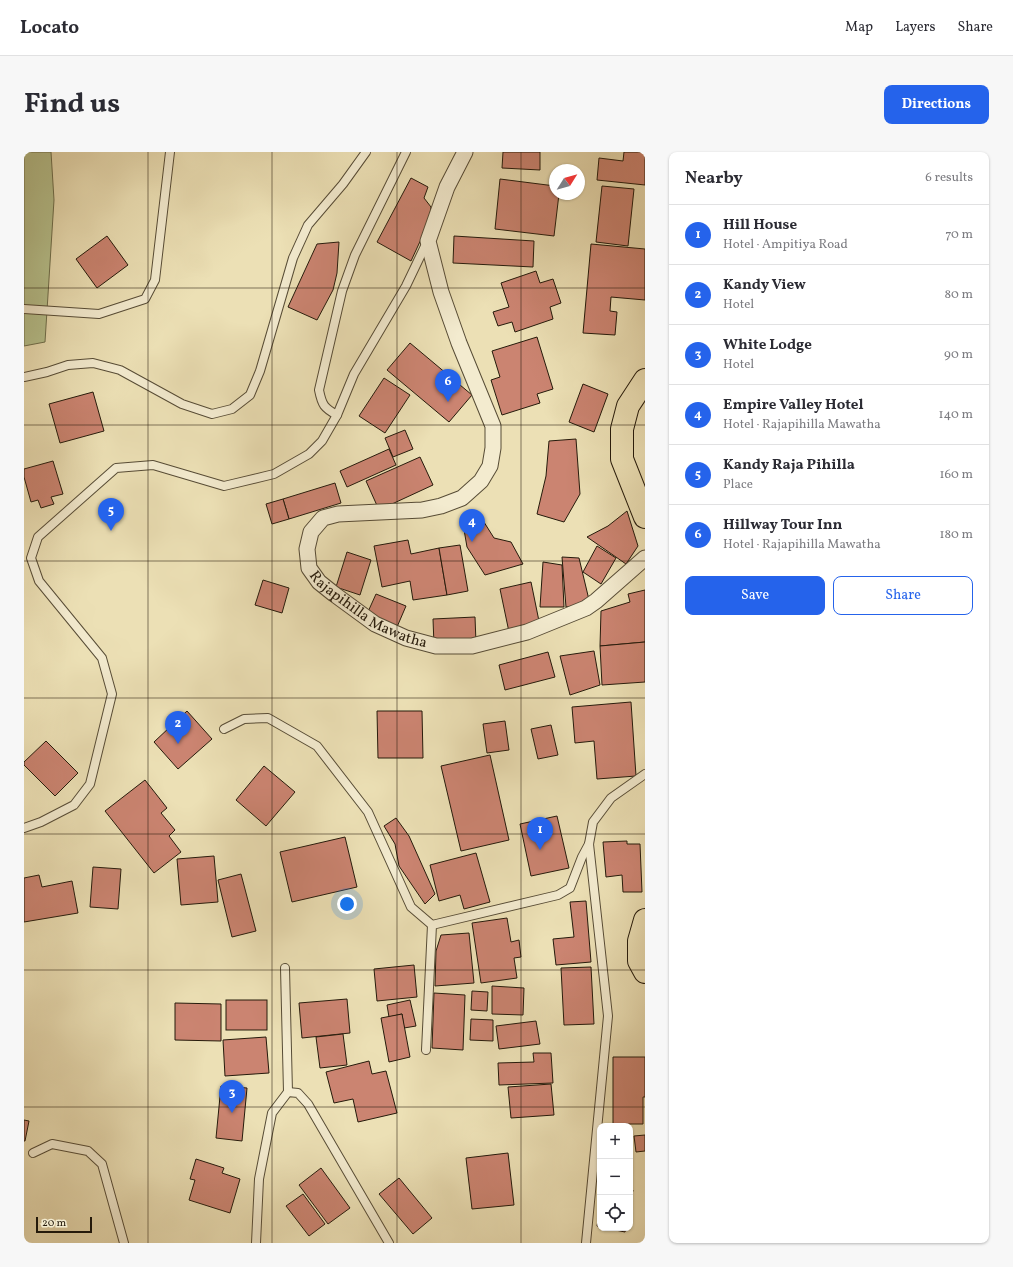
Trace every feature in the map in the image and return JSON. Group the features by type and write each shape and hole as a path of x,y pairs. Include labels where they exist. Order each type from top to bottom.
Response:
{"main road":[{"path":"645,380 628,406 622,429 622,459 645,517"},
{"path":"645,920 639,941 638,961 645,972"}],"street":[{"path":"428,241 447,187 465,152"},
{"name":"Rajapihilla Mawatha","path":"428,241 443,299 459,343 493,426 493,448 490,466 481,481 462,498 441,506 422,510 338,514 323,518 311,532 307,549 309,568 319,582 375,624 406,638 436,646 472,646 527,632 586,608 645,558"}],"lane":[{"path":"24,309 99,314 145,299 155,280 170,152"},
{"path":"24,377 68,365 93,363 120,370 182,404 212,414 232,409 250,394 260,370 293,258 308,225 343,184 366,152"},
{"path":"337,415 326,409 321,401 319,390 342,291 355,256 406,152"},
{"path":"24,828 41,822 74,805 90,784 112,694 102,658 39,581 31,558 38,536 116,468 153,465 224,486 274,474 309,454 322,441 337,415 354,374 388,314 406,286 428,241"},
{"path":"224,728 244,719 268,718 317,746 368,812 411,907 432,924"},
{"path":"586,1243 608,1016 589,844 593,822 611,798 645,774"},
{"path":"432,924 558,895 570,888 582,857 589,844"},
{"path":"426,1050 432,924"},
{"path":"256,1243 259,1179 272,1113 288,1092 285,968"},
{"path":"288,1092 298,1093 308,1104 389,1243"},
{"path":"33,1153 52,1144 88,1151 102,1164 124,1243"}],"green space":[{"path":"24,152 51,152 54,200 45,342 24,346"}],"building":[{"path":"503,152 540,152 540,170 502,168"},
{"path":"624,152 645,152 645,185 597,180 599,158 623,161"},
{"path":"411,178 428,187 424,198 431,207 429,222 411,261 377,242"},
{"path":"500,179 549,185 549,200 558,200 554,236 495,229"},
{"path":"602,186 634,189 628,246 596,242"},
{"path":"107,236 128,265 97,288 76,259"},
{"path":"454,236 534,241 533,267 453,263"},
{"path":"339,242 337,273 333,290 317,320 288,307 317,244"},
{"path":"591,244 645,249 645,300 611,297 610,311 617,312 615,335 583,333"},
{"path":"536,271 540,283 553,279 561,303 550,307 553,319 515,332 512,322 498,326 493,312 509,307 501,283"},
{"path":"537,337 553,389 537,394 540,403 502,415 491,380 500,377 492,351"},
{"path":"410,343 472,395 449,422 387,370"},
{"path":"384,378 410,395 385,433 359,416"},
{"path":"583,384 608,394 594,432 569,422"},
{"path":"93,392 104,431 60,443 49,404"},
{"path":"405,430 413,449 393,457 385,438"},
{"path":"576,439 580,494 564,522 537,514 546,476 549,441"},
{"path":"389,449 396,465 347,487 340,471"},
{"path":"420,457 433,485 379,510 366,481"},
{"path":"53,461 63,494 51,497 54,504 41,508 38,500 31,502 24,477 24,469"},
{"path":"335,483 341,503 289,519 283,499"},
{"path":"283,499 289,519 272,524 266,504"},
{"path":"477,511 494,538 511,542 523,564 485,575 467,547 462,518"},
{"path":"627,511 638,546 626,564 587,537 608,526"},
{"path":"408,540 411,554 439,548 447,595 413,600 410,581 382,587 374,546"},
{"path":"460,545 468,591 447,595 439,548"},
{"path":"597,546 616,558 601,584 583,572"},
{"path":"347,552 371,560 360,595 336,587"},
{"path":"562,557 579,558 590,604 566,607"},
{"path":"543,562 562,565 564,607 540,607"},
{"path":"263,580 289,588 282,613 255,605"},
{"path":"531,582 540,626 509,632 500,589"},
{"path":"645,590 645,642 600,646 601,611 630,602 628,594"},
{"path":"376,594 406,606 397,627 367,614"},
{"path":"475,617 476,643 434,645 433,619"},
{"path":"645,642 645,682 602,685 600,646"},
{"path":"594,651 600,685 570,695 560,656"},
{"path":"548,652 555,677 505,690 499,665"},
{"path":"631,702 636,776 597,779 594,741 575,743 572,707"},
{"path":"187,711 212,739 178,769 154,742"},
{"path":"377,711 422,711 423,758 378,758"},
{"path":"505,721 509,750 487,753 483,724"},
{"path":"551,725 558,755 538,759 531,729"},
{"path":"46,741 78,773 55,796 24,765 24,762"},
{"path":"490,755 509,840 461,851 441,766"},
{"path":"264,766 295,792 266,826 236,800"},
{"path":"145,780 167,808 161,813 175,830 169,836 181,852 154,873 105,811"},
{"path":"557,816 569,868 531,876 520,824"},
{"path":"396,818 409,836 435,894 425,904 399,866 395,844 384,826"},
{"path":"345,837 357,887 292,902 280,852"},
{"path":"627,841 627,844 640,844 642,892 623,892 622,875 606,877 603,842"},
{"path":"476,853 490,902 464,909 460,895 439,901 430,865"},
{"path":"214,856 218,902 181,905 177,859"},
{"path":"93,867 121,869 118,909 90,907"},
{"path":"241,874 256,931 232,937 218,880"},
{"path":"39,875 42,887 72,881 78,913 24,922 24,878"},
{"path":"586,901 591,962 556,965 553,939 574,937 570,902"},
{"path":"507,918 511,942 519,940 521,957 514,958 517,978 481,983 472,923"},
{"path":"469,933 474,983 435,986 436,951 441,935"},
{"path":"414,965 417,997 377,1001 374,969"},
{"path":"591,967 594,1024 564,1025 561,968"},
{"path":"492,986 524,988 523,1015 492,1014"},
{"path":"472,991 488,992 487,1011 471,1010"},
{"path":"434,993 465,995 463,1050 432,1048"},
{"path":"347,999 350,1033 302,1038 299,1003"},
{"path":"226,1000 267,1000 267,1030 226,1030"},
{"path":"410,1000 416,1026 404,1028 402,1014 389,1017 387,1005"},
{"path":"175,1003 221,1004 221,1041 175,1040"},
{"path":"402,1014 410,1057 389,1062 381,1018"},
{"path":"471,1019 493,1020 493,1041 470,1040"},
{"path":"536,1021 540,1044 499,1049 496,1026"},
{"path":"343,1034 347,1065 320,1068 316,1037"},
{"path":"266,1037 269,1073 225,1076 223,1040"},
{"path":"533,1053 551,1053 553,1083 499,1085 498,1063 534,1062"},
{"path":"613,1057 645,1057 643,1124 613,1123"},
{"path":"369,1061 372,1074 386,1071 397,1113 358,1122 353,1099 334,1103 326,1072"},
{"path":"551,1084 554,1115 511,1118 508,1087"},
{"path":"221,1086 247,1088 242,1141 216,1138"},
{"path":"24,1120 29,1121 25,1141 24,1141"},
{"path":"645,1135 645,1151 636,1152 634,1136"},
{"path":"508,1153 514,1205 472,1209 466,1158"},
{"path":"196,1159 224,1168 222,1173 240,1179 230,1213 189,1200 195,1180 190,1179"},
{"path":"321,1168 350,1208 328,1224 299,1185"},
{"path":"399,1178 432,1218 413,1234 379,1194"},
{"path":"303,1194 325,1224 309,1236 286,1206"}],"place":[{"name":"Hillway Tour Inn","path":"448,402"},
{"name":"Kandy Raja Pihilla","path":"111,531"},
{"name":"Empire Valley Hotel","path":"472,542"},
{"name":"Kandy View","path":"178,744"},
{"name":"Hill House","path":"540,850"},
{"name":"White Lodge","path":"232,1113"}]}
